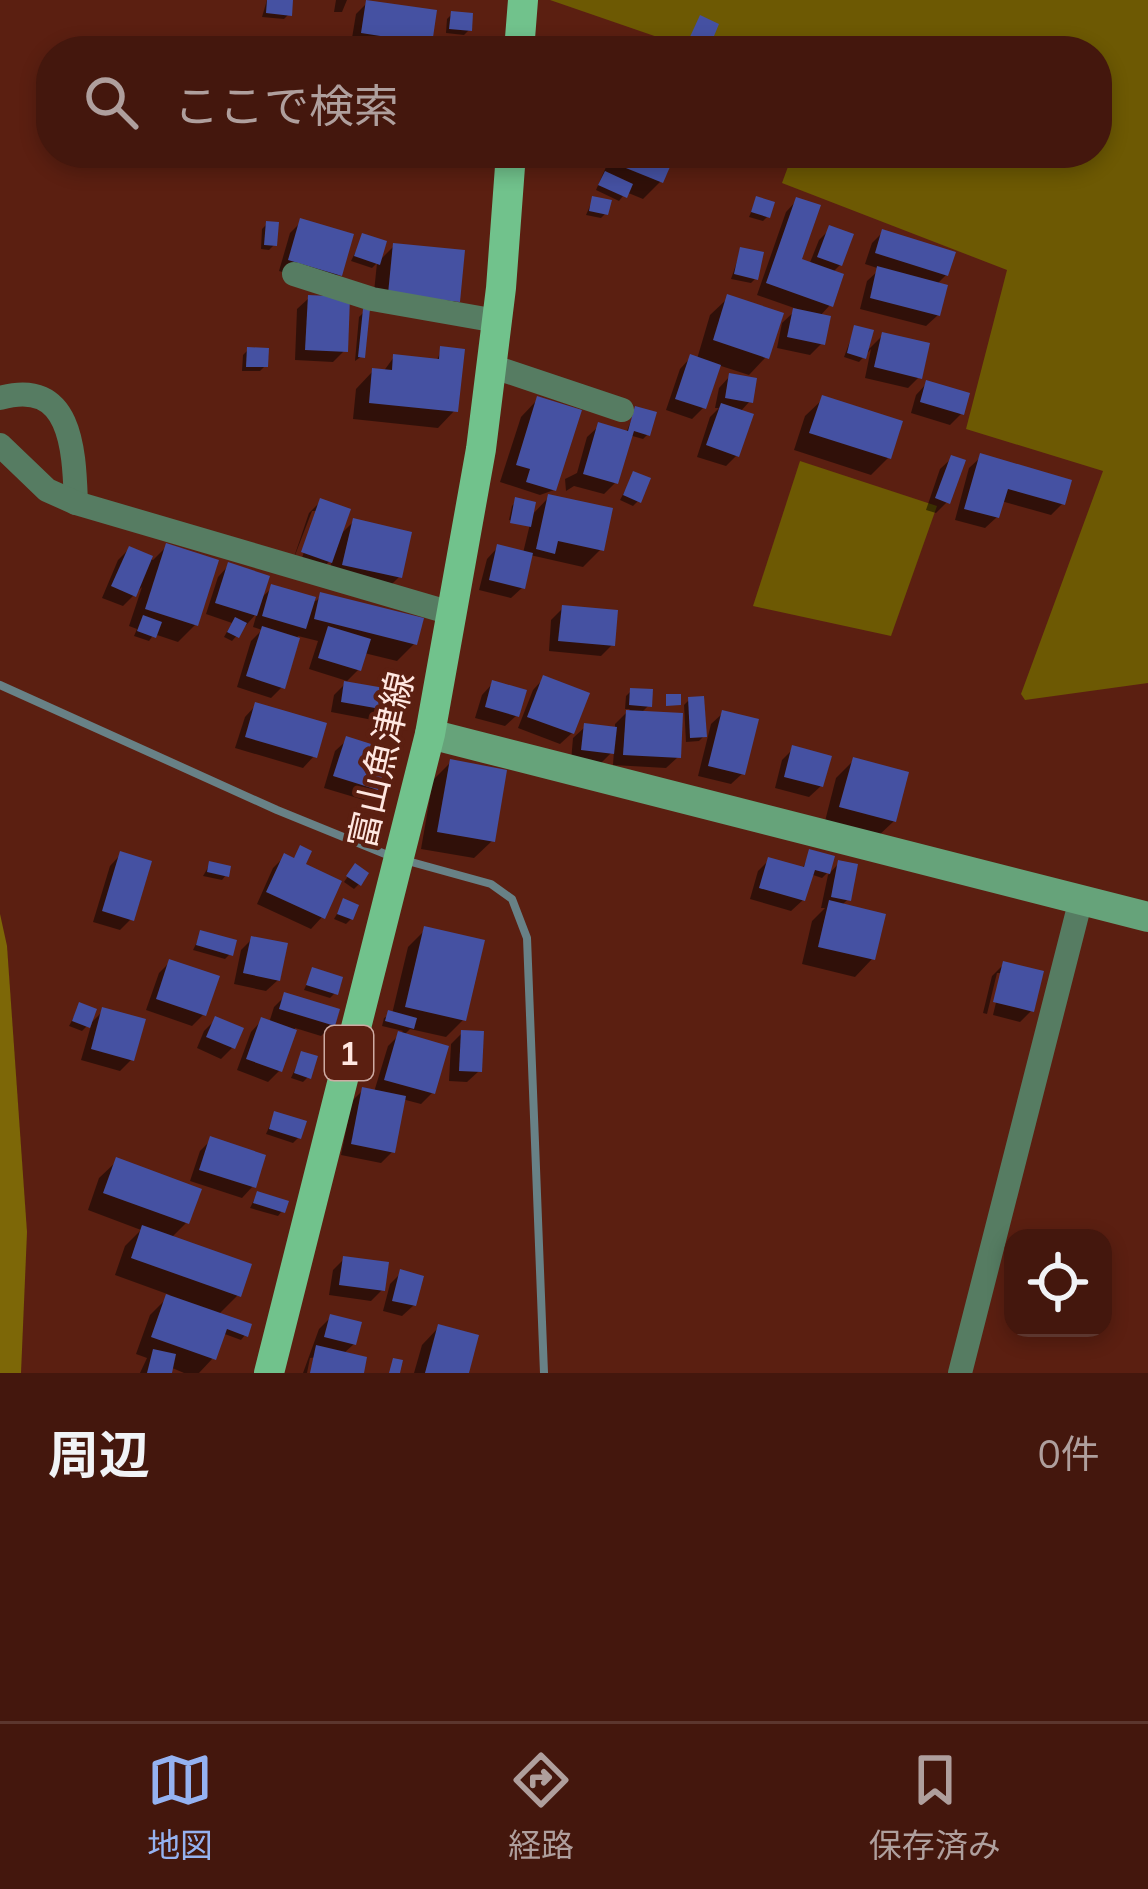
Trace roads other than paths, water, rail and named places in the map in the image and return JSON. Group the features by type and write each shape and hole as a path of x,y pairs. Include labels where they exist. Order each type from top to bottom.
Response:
{"main road":[{"path":"520,36 523,0"},
{"name":"富山魚津線","path":"269,1373 430,734 481,449 510,168"}],"street":[{"path":"294,274 372,299 497,321"},
{"path":"491,366 622,410"},
{"path":"0,398 20,393 44,398 63,418 73,447 76,503"},
{"path":"0,445 47,490 76,503 452,613"},
{"path":"430,734 1148,917"},
{"path":"960,1373 1081,899"}],"waterway":[{"path":"0,685 390,856"},
{"path":"404,860 491,884 512,899 527,938 544,1373"}]}
